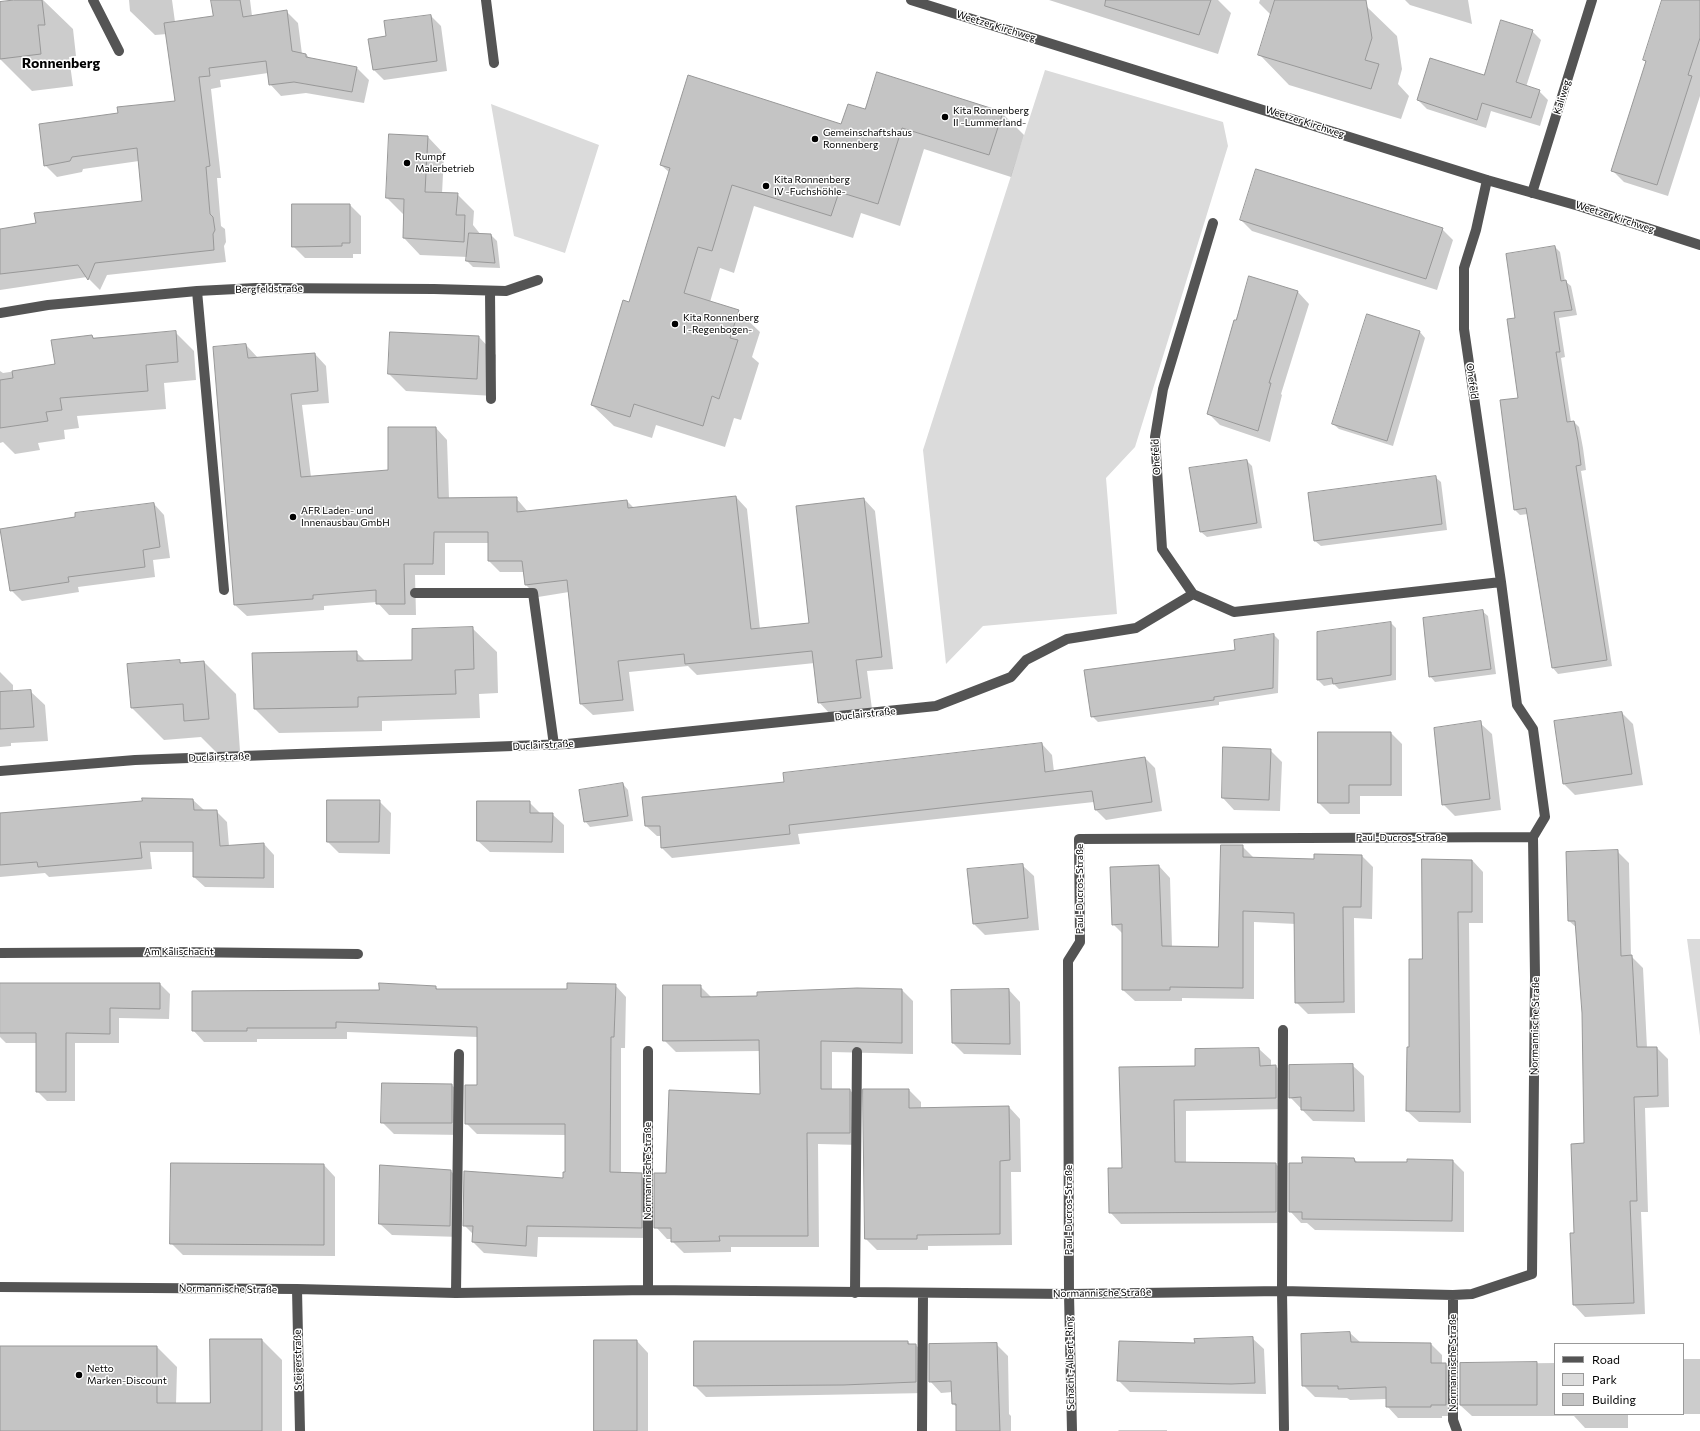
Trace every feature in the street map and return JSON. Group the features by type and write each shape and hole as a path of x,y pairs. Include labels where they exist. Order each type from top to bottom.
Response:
{"street":[{"path":"93,0 119,51"},
{"path":"486,0 494,63"},
{"name":"Weetzer Kirchweg","path":"911,0 1487,180 1579,206 1700,244"},
{"name":"Kaliweg","path":"1532,193 1592,0"},
{"name":"Ohefeld","path":"1487,180 1476,230 1464,268 1464,329 1501,582 1517,705 1533,729 1545,817 1533,837"},
{"name":"Ohefeld","path":"1193,594 1162,549 1155,437 1163,389 1213,223"},
{"name":"Bergfeldstraße","path":"0,313 48,306 198,291 295,288 506,291 538,280"},
{"path":"198,291 224,590"},
{"path":"490,291 491,399"},
{"path":"1193,594 1234,612 1501,582"},
{"path":"415,593 533,593 554,745"},
{"name":"Duclairstraße","path":"0,771 135,760 554,745 747,727 936,706 1011,677 1026,660 1066,639 1136,628 1193,594"},
{"name":"Paul-Ducros-Straße","path":"1069,1294 1068,961 1080,942 1079,839 1533,837"},
{"name":"Normannische Straße","path":"0,1287 297,1289 456,1293 648,1290 923,1294 1069,1294 1282,1291 1454,1295 1472,1294 1532,1274 1535,977 1533,837"},
{"name":"Am Kalischacht","path":"0,953 173,952 358,954"},
{"path":"1283,1030 1282,1291 1284,1429"},
{"name":"Normannische Straße","path":"648,1051 648,1290"},
{"path":"855,1293 857,1052"},
{"path":"456,1293 459,1054"},
{"name":"Steigerstraße","path":"297,1289 300,1431"},
{"path":"922,1431 923,1294"},
{"name":"Schacht-Albert-Ring","path":"1069,1294 1072,1431"},
{"name":"Normannische Straße","path":"1454,1295 1453,1420 1457,1431"}],"green space":[{"path":"1045,70 1223,122 1228,146 1135,447 1106,478 1117,614 983,626 946,664 923,450"},
{"path":"491,104 599,145 565,253 514,236"},
{"path":"1687,939 1700,939 1700,1036"}],"building":[{"path":"14,0 42,0 45,25 38,25 41,54 0,59 0,2"},
{"path":"211,0 240,0 243,17 287,10 292,51 306,54 306,57 357,67 352,92 294,82 269,85 266,61 209,68 210,76 199,77 210,166 206,167 210,214 213,217 215,230 213,234 214,250 95,263 88,280 78,265 0,274 0,229 36,223 34,213 142,201 137,148 72,157 70,161 44,166 39,124 118,113 117,107 175,101 164,23 213,16"},
{"path":"1106,0 1211,0 1199,35 1105,6"},
{"path":"1275,0 1366,0 1372,38 1365,60 1379,64 1371,89 1258,55"},
{"path":"1662,0 1700,0 1700,38 1688,75 1692,76 1657,185 1611,171 1646,61 1643,60"},
{"path":"431,15 437,61 373,70 368,39 386,36 384,21"},
{"path":"1501,20 1533,30 1516,82 1540,90 1531,118 1482,103 1477,120 1417,100 1430,58 1484,75"},
{"path":"877,72 1003,112 989,155 902,128 878,204 839,192 831,216 732,185 712,251 698,247 684,293 739,310 730,338 738,340 719,399 712,396 703,426 634,404 630,417 591,405 623,300 629,302 670,168 660,165 688,75 841,124 848,104 865,109"},
{"path":"389,134 428,136 425,192 458,193 456,215 465,215 464,242 403,238 404,199 386,198"},
{"path":"1256,169 1443,228 1426,279 1240,220"},
{"path":"292,204 350,204 350,243 342,243 342,246 292,247"},
{"path":"469,233 491,234 495,263 466,261"},
{"path":"1555,246 1561,281 1566,280 1572,310 1554,312 1560,352 1556,352 1567,422 1574,421 1578,441 1581,465 1576,466 1607,660 1552,668 1526,508 1514,510 1500,400 1518,398 1507,319 1515,318 1506,254"},
{"path":"1249,276 1298,291 1269,383 1271,383 1258,431 1207,414 1234,320 1236,320"},
{"path":"1367,314 1420,331 1387,441 1332,424"},
{"path":"176,331 178,362 146,365 148,391 60,398 62,410 46,412 48,421 0,428 0,380 13,378 12,371 55,364 51,340 92,335 93,338"},
{"path":"390,332 479,336 477,379 388,374"},
{"path":"246,344 248,358 315,353 318,391 291,394 301,477 388,470 388,427 436,427 438,498 517,497 517,512 627,500 628,508 736,496 751,629 809,623 796,506 864,498 882,657 856,660 861,698 818,703 812,651 685,664 684,654 618,661 623,700 580,704 567,580 525,585 522,561 488,561 488,532 434,532 433,564 404,564 405,604 376,604 376,590 313,595 313,599 234,605 213,347"},
{"path":"1247,460 1257,523 1200,532 1189,468"},
{"path":"1436,476 1442,524 1314,541 1308,493"},
{"path":"154,503 160,547 143,550 145,567 68,577 69,582 10,591 0,529 75,517 75,513"},
{"path":"1483,610 1491,669 1429,677 1423,618"},
{"path":"1391,622 1391,675 1333,684 1332,678 1317,680 1317,632"},
{"path":"473,627 474,669 455,670 456,694 358,697 358,707 254,709 252,653 357,651 357,661 412,660 412,629"},
{"path":"1274,634 1273,688 1214,697 1214,700 1091,717 1084,670 1235,650 1234,640"},
{"path":"180,660 180,663 204,661 209,719 184,721 183,704 131,708 127,664"},
{"path":"31,690 34,727 0,729 0,692"},
{"path":"1622,712 1632,774 1563,784 1554,721"},
{"path":"1481,721 1490,799 1442,805 1434,728"},
{"path":"1318,732 1391,732 1391,785 1349,785 1349,803 1318,803"},
{"path":"1042,743 1045,772 1145,757 1152,802 1095,810 1092,791 789,825 790,834 661,848 660,826 645,826 642,797 784,782 783,773"},
{"path":"1223,747 1271,749 1269,800 1222,798"},
{"path":"623,783 628,816 584,822 579,790"},
{"path":"142,798 193,799 194,810 217,810 220,846 264,843 264,878 193,877 193,842 140,842 142,858 38,867 37,862 0,865 0,813 142,801"},
{"path":"327,800 380,800 379,842 327,842"},
{"path":"477,801 530,801 530,813 553,813 552,842 477,841"},
{"path":"1221,845 1243,845 1243,857 1314,859 1314,854 1362,855 1361,907 1343,907 1344,1002 1295,1003 1294,913 1243,911 1243,988 1170,987 1170,990 1122,990 1122,924 1112,925 1110,867 1159,865 1162,946 1218,947"},
{"path":"1618,850 1621,956 1632,955 1637,1047 1657,1047 1658,1096 1634,1097 1637,1201 1630,1201 1634,1303 1573,1305 1570,1233 1574,1233 1571,1144 1584,1143 1582,1013 1575,921 1568,921 1566,852"},
{"path":"1422,859 1472,860 1472,912 1458,912 1460,1112 1406,1111 1407,1047 1409,1047 1409,959 1422,959"},
{"path":"1023,864 1028,918 973,924 967,869"},
{"path":"0,983 160,983 160,1009 110,1008 110,1034 66,1033 66,1092 36,1092 36,1033 0,1033"},
{"path":"379,983 436,986 436,989 567,989 567,983 616,984 614,1037 611,1037 610,1172 642,1173 642,1228 527,1226 526,1246 472,1242 473,1226 463,1226 464,1171 563,1178 563,1172 565,1172 565,1124 465,1124 465,1085 477,1085 477,1027 336,1022 336,1028 247,1028 247,1031 192,1031 192,991 379,990"},
{"path":"663,985 701,985 701,997 757,996 757,992 857,988 902,989 902,1043 821,1041 821,1089 850,1089 850,1133 807,1133 808,1236 719,1236 720,1241 671,1242 671,1228 654,1228 654,1173 666,1173 669,1090 760,1094 759,1040 663,1041"},
{"path":"1009,989 1010,1044 952,1043 951,990"},
{"path":"1259,1048 1260,1066 1276,1065 1276,1098 1174,1100 1175,1162 1276,1163 1276,1212 1109,1213 1108,1168 1122,1168 1119,1067 1195,1066 1195,1049"},
{"path":"1353,1064 1354,1111 1301,1110 1301,1097 1289,1098 1289,1065"},
{"path":"382,1083 452,1084 452,1123 381,1123"},
{"path":"863,1089 909,1089 909,1108 1009,1106 1010,1160 1000,1161 1000,1234 917,1235 917,1239 865,1239"},
{"path":"1302,1157 1354,1158 1355,1162 1407,1162 1407,1159 1453,1160 1452,1221 1302,1219 1302,1212 1289,1212 1289,1163 1302,1163"},
{"path":"171,1163 324,1164 324,1245 170,1244"},
{"path":"380,1165 451,1170 450,1226 379,1224"},
{"path":"1350,1332 1351,1342 1431,1343 1431,1363 1446,1363 1446,1405 1431,1405 1431,1407 1386,1407 1386,1387 1338,1389 1338,1386 1302,1386 1301,1334"},
{"path":"1253,1337 1255,1383 1231,1384 1117,1381 1119,1341 1195,1343 1194,1339"},
{"name":"Netto Marken-Discount","path":"210,1339 262,1339 262,1431 0,1431 0,1346 157,1346 157,1403 210,1403"},
{"path":"594,1340 637,1340 637,1431 594,1431"},
{"path":"694,1341 908,1341 908,1344 916,1344 916,1382 843,1385 694,1386"},
{"path":"997,1343 1000,1431 956,1431 956,1404 952,1404 951,1381 929,1382 929,1344"},
{"path":"1537,1362 1537,1405 1460,1405 1460,1363"}],"place":[{"name":"Kita Ronnenberg II -Lummerland-","path":"945,117"},
{"name":"Gemeinschaftshaus Ronnenberg","path":"815,139"},
{"name":"Rumpf Malerbetrieb","path":"407,163"},
{"name":"Kita Ronnenberg IV -Fuchshöhle-","path":"766,186"},
{"name":"Kita Ronnenberg I -Regenbogen-","path":"675,324"},
{"name":"AFR Laden- und Innenausbau GmbH","path":"293,517"},
{"name":"Netto Marken-Discount","path":"79,1375"}],"district":[{"name":"Ronnenberg","path":"61,63"}]}
